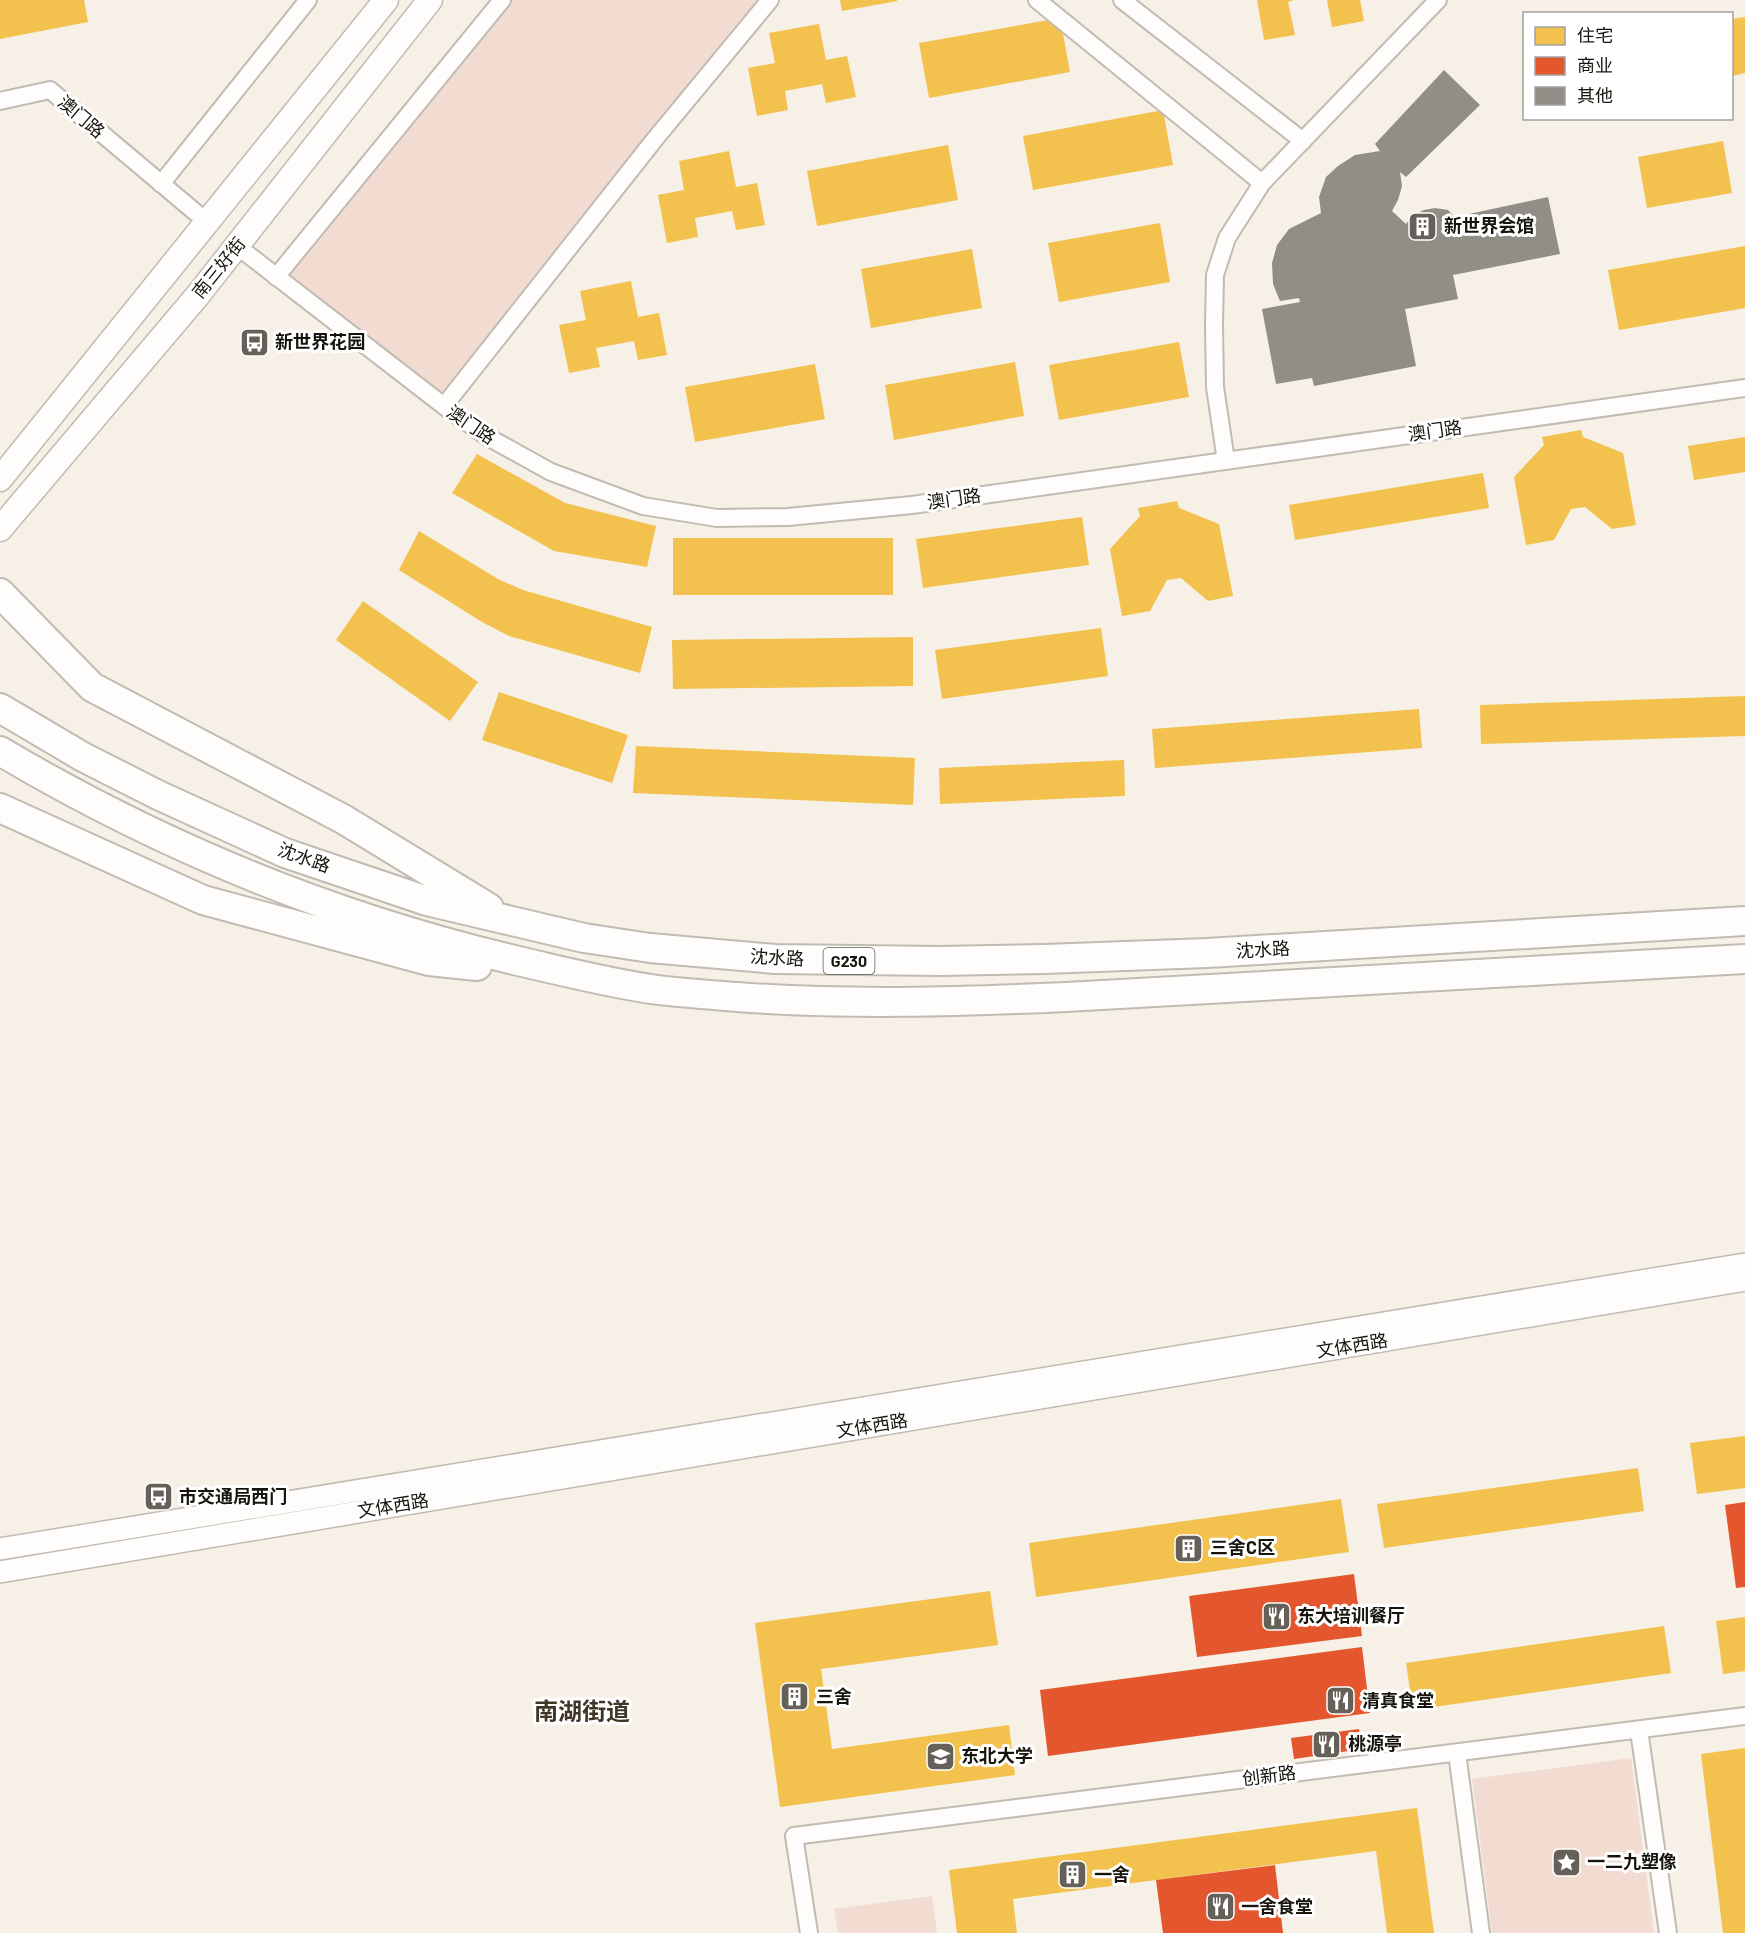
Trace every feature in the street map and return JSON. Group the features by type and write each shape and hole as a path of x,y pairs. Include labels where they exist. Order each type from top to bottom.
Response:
{"highway":[{"path":"0,593 92,687 343,819 511,921"},
{"name":"沈水路","path":"0,708 83,757 158,795 285,853 427,901 584,938 682,951 775,959 929,961 1044,959 1207,953 1745,921"},
{"name":"沈水路","path":"0,750 62,788 155,834 234,870 322,905 474,951 586,977 659,990 803,1001 887,1003 1066,998 1745,959"},
{"path":"0,808 202,900 429,961 586,977"}],"main road":[{"path":"0,479 387,0"},
{"name":"南三好街","path":"0,529 198,295 430,0"}],"street":[{"path":"161,184 308,0"},
{"path":"276,277 502,0"},
{"path":"444,406 648,149 770,0"},
{"path":"1037,0 1262,183"},
{"path":"1122,0 1303,141"},
{"path":"1226,461 1215,387 1215,275 1227,238 1262,183 1438,0"},
{"name":"澳门路","path":"0,100 50,90 207,222"},
{"name":"澳门路","path":"237,246 486,436 551,472 643,506 717,518 788,518 912,505 1745,388"},
{"name":"文体西路","path":"0,1549 1745,1264"},
{"name":"文体西路","path":"0,1572 1745,1280"},
{"name":"创新路","path":"809,1933 794,1836 1745,1716"},
{"path":"1639,1730 1668,1933"},
{"path":"1457,1753 1481,1933"}],"shaded area":[{"path":"502,0 770,0 444,406 276,277"},
{"path":"1631,1758 1654,1933 1492,1933 1472,1779"},
{"path":"932,1896 937,1933 838,1933 834,1909"}],"building: 住宅":[{"path":"0,0 84,0 88,22 0,39"},
{"path":"840,0 897,0 897,1 842,11"},
{"path":"1257,0 1294,0 1288,2 1295,35 1264,40"},
{"path":"1327,0 1360,0 1364,21 1332,27"},
{"path":"1745,17 1745,73 1733,76 1733,19"},
{"path":"1060,18 1070,72 929,98 919,43"},
{"path":"819,24 826,60 847,56 856,97 826,103 822,84 785,91 788,110 757,116 748,68 775,63 769,33"},
{"path":"1163,110 1173,165 1033,190 1023,136"},
{"path":"1723,141 1732,193 1647,208 1638,157"},
{"path":"948,145 958,200 817,226 807,171"},
{"path":"729,151 736,187 757,183 765,225 736,230 732,211 695,218 698,237 667,243 658,195 684,190 679,161"},
{"path":"1160,223 1170,282 1059,302 1048,243"},
{"path":"1745,246 1745,308 1619,330 1608,270"},
{"path":"972,249 982,308 871,328 861,269"},
{"path":"631,281 638,317 659,313 667,355 638,360 634,341 596,348 600,367 569,373 559,325 586,320 580,291"},
{"path":"1179,342 1189,397 1059,420 1049,365"},
{"path":"1015,362 1024,416 894,440 885,385"},
{"path":"815,364 825,419 695,442 685,387"},
{"path":"1581,430 1583,437 1623,453 1636,525 1612,529 1585,507 1571,509 1554,540 1526,545 1514,477 1544,445 1542,437"},
{"path":"1745,437 1745,472 1694,480 1688,446"},
{"path":"477,454 565,503 656,526 647,567 554,551 452,493"},
{"path":"1483,473 1489,508 1295,540 1289,505"},
{"path":"1177,501 1179,508 1219,524 1233,596 1208,601 1181,578 1167,580 1150,611 1122,616 1110,549 1140,516 1138,508"},
{"path":"1082,517 1089,565 923,588 916,539"},
{"path":"419,531 498,579 523,590 652,627 640,673 509,636 482,622 399,570"},
{"path":"673,538 893,538 893,595 673,595"},
{"path":"363,601 478,682 450,721 336,640"},
{"path":"1101,628 1108,676 942,699 935,650"},
{"path":"913,637 913,686 673,689 672,640"},
{"path":"499,692 628,735 612,783 482,740"},
{"path":"1745,696 1745,736 1481,744 1480,705"},
{"path":"1419,709 1422,748 1155,768 1152,729"},
{"path":"636,746 915,758 913,805 633,793"},
{"path":"1124,760 1125,796 940,804 939,768"},
{"path":"1745,1436 1745,1488 1697,1494 1690,1443"},
{"path":"1638,1468 1644,1511 1384,1548 1377,1504"},
{"name":"三舍C区","path":"1341,1499 1349,1552 1036,1597 1029,1543"},
{"name":"三舍","path":"990,1591 998,1645 821,1669 832,1749 1009,1725 1015,1775 780,1807 755,1623"},
{"path":"1745,1617 1745,1671 1723,1674 1716,1621"},
{"path":"1664,1626 1671,1673 1413,1710 1406,1663"},
{"path":"1745,1748 1745,1933 1723,1933 1701,1754"},
{"name":"一舍","path":"1417,1808 1434,1933 1387,1933 1376,1851 1013,1899 1017,1933 957,1933 949,1870"}],"building: 商业":[{"path":"1745,1502 1745,1587 1736,1588 1725,1505"},
{"name":"东大培训餐厅","path":"1354,1574 1362,1636 1197,1657 1189,1596"},
{"path":"1362,1647 1370,1713 1048,1756 1040,1690"},
{"name":"桃源亭","path":"1359,1729 1362,1749 1294,1759 1291,1738"},
{"name":"一舍食堂","path":"1275,1865 1283,1933 1163,1933 1156,1880"}],"building: 其他":[{"name":"新世界会馆","path":"1444,70 1480,105 1406,177 1400,172 1402,186 1392,211 1406,224 1413,215 1424,210 1435,208 1448,210 1455,217 1548,197 1560,254 1453,275 1458,299 1405,309 1416,366 1314,386 1312,378 1276,384 1262,309 1300,302 1299,298 1280,301 1273,284 1272,263 1277,245 1289,229 1321,213 1319,197 1326,177 1355,155 1380,151 1375,144"}],"place":[{"name":"新世界会馆","path":"1423,226"},
{"name":"新世界花园","path":"254,342"},
{"name":"市交通局西门","path":"158,1497"},
{"name":"三舍C区","path":"1189,1548"},
{"name":"东大培训餐厅","path":"1276,1616"},
{"name":"三舍","path":"795,1697"},
{"name":"清真食堂","path":"1341,1701"},
{"name":"桃源亭","path":"1327,1744"},
{"name":"东北大学","path":"940,1756"},
{"name":"一二九塑像","path":"1566,1862"},
{"name":"一舍","path":"1073,1875"},
{"name":"一舍食堂","path":"1220,1907"}],"district":[{"name":"南湖街道","path":"582,1712"}]}
